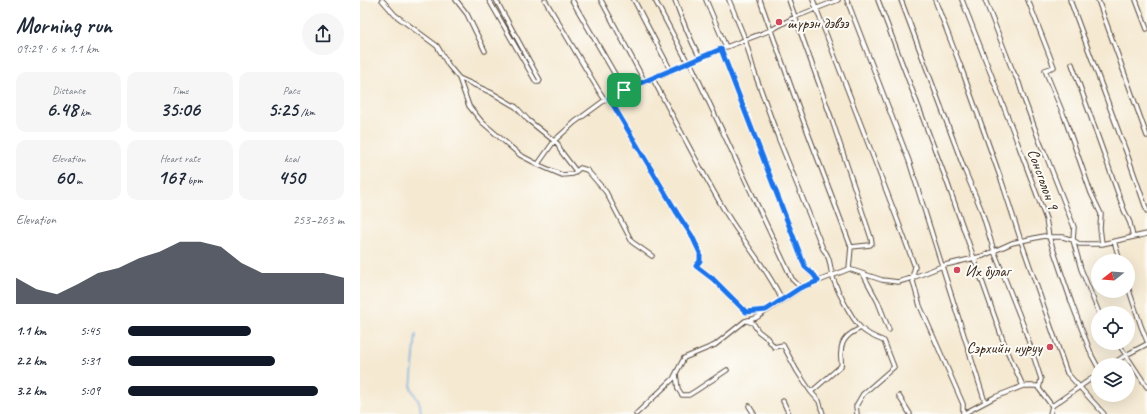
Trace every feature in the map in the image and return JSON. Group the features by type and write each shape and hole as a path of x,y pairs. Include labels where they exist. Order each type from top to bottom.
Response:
{"street":[{"path":"382,0 396,15 437,46 449,66 459,78 469,106 482,122 520,155 562,175 573,174 580,168 587,170 606,192 632,242 652,256"},
{"path":"456,0 467,14 485,51"},
{"path":"489,0 536,82 539,82 540,80 496,0"},
{"path":"545,0 692,236 700,253 700,261 696,266 713,279 746,312 766,310"},
{"path":"572,0 624,90"},
{"path":"601,0 645,82"},
{"path":"634,0 671,70"},
{"path":"655,0 689,63 792,279 800,288"},
{"path":"675,0 680,17 700,58"},
{"path":"706,0 726,48"},
{"path":"730,0 745,39 754,70 778,137 823,249 826,253 837,289 861,328 884,341 894,367 863,394 856,406 857,414"},
{"path":"760,0 802,118 851,247 849,269"},
{"path":"789,0 832,120 871,238 872,243 870,245 851,247"},
{"path":"813,0 912,257 915,267 912,278 920,306 963,404 963,414 995,397 1023,386 1037,386 1052,406"},
{"path":"538,164 554,141 575,122 607,99 624,90 745,39 771,30 795,17 838,0"},
{"path":"847,0 909,161 985,402"},
{"path":"878,0 975,258 1005,346 1023,386"},
{"path":"901,0 965,171 981,209 994,251 1024,327 1041,379 1040,389"},
{"path":"936,0 997,167 1067,373 1104,414"},
{"name":"Сонсголон 9","path":"962,0 1046,219 1049,236 1072,304 1093,358"},
{"path":"985,0 1019,83 1038,138 1074,226 1073,240 1081,269 1096,306"},
{"path":"1028,0 1054,67 1046,70 1100,214 1102,244"},
{"path":"1070,0 1147,211"},
{"path":"1098,0 1147,136"},
{"path":"1136,0 1147,29"},
{"path":"721,49 805,267 818,281"},
{"path":"1072,64 1130,223 1133,237"},
{"path":"459,78 492,93 516,107 528,120 558,144 560,150 576,171"},
{"path":"653,79 689,148 727,214 773,283 782,300"},
{"path":"636,414 673,379 684,358 715,345 745,321 756,318 800,288 849,269 882,280 898,282 942,266 983,256 1012,242 1021,240 1049,236 1063,237 1073,240 1079,244 1102,244 1147,234"},
{"path":"1114,242 1118,254"},
{"path":"863,274 878,302 889,330"},
{"path":"1132,298 1147,341"},
{"path":"745,321 753,323 758,331 767,338 774,347 783,345 797,371 819,401 823,414"},
{"path":"811,392 841,366 841,346 843,340 861,328"},
{"path":"1122,358 1147,344"},
{"path":"1123,350 1147,386"},
{"path":"676,374 678,389 682,395 689,395 727,370"},
{"path":"1050,414 1052,406 1091,379"},
{"path":"899,396 910,414"},
{"path":"783,401 789,414"},
{"path":"749,406 754,414"}],"waterway":[{"path":"416,334 411,388 420,404 421,414"}],"place":[{"name":"шүрэн дэвээ","path":"779,22"},
{"name":"Их булаг","path":"957,270"},
{"name":"Сэрхийн нуруу","path":"1050,347"}],"route":[{"path":"721,49 805,267 818,281 800,288 766,310 746,312 728,292 696,266 700,261 700,253 692,236 609,98 624,90 721,49"}]}
